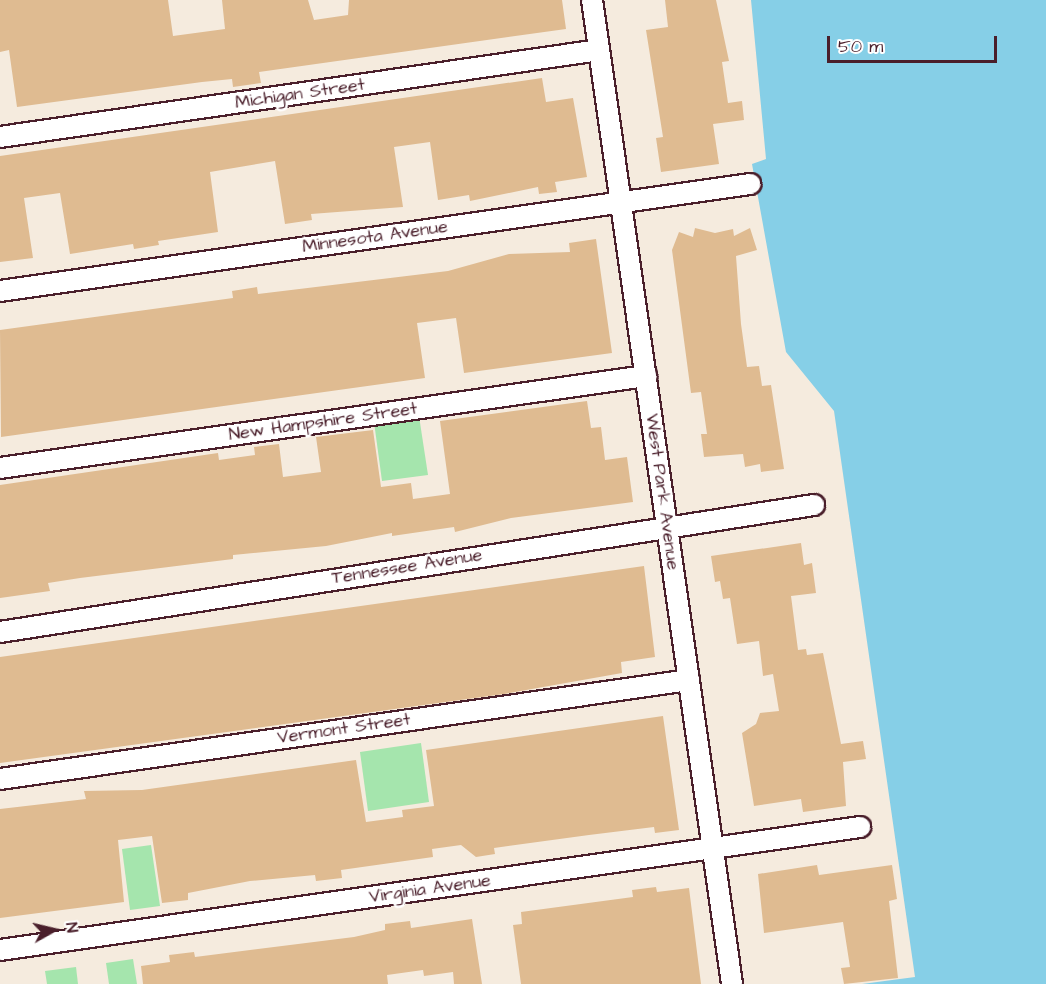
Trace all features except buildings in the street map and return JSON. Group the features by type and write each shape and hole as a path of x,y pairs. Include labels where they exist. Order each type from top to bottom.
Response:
{"street":[{"name":"West Park Avenue","path":"592,0 732,984"},
{"name":"Michigan Street","path":"0,137 599,50"},
{"name":"Minnesota Avenue","path":"0,291 750,184"},
{"name":"New Hampshire Street","path":"0,468 646,376"},
{"name":"Tennessee Avenue","path":"0,632 667,525 814,505"},
{"name":"Vermont Street","path":"0,779 689,680"},
{"name":"Virginia Avenue","path":"0,950 860,827"}],"green space":[{"path":"419,416 428,475 382,481 374,422"},
{"path":"421,743 429,802 368,811 360,752"},
{"path":"151,845 160,906 130,910 122,849"},
{"path":"133,959 137,984 109,984 106,963"},
{"path":"76,967 78,984 47,984 45,971"}],"water":[{"path":"751,0 1046,0 1046,984 862,984 915,977 834,411 786,352 752,164 766,159"}]}
